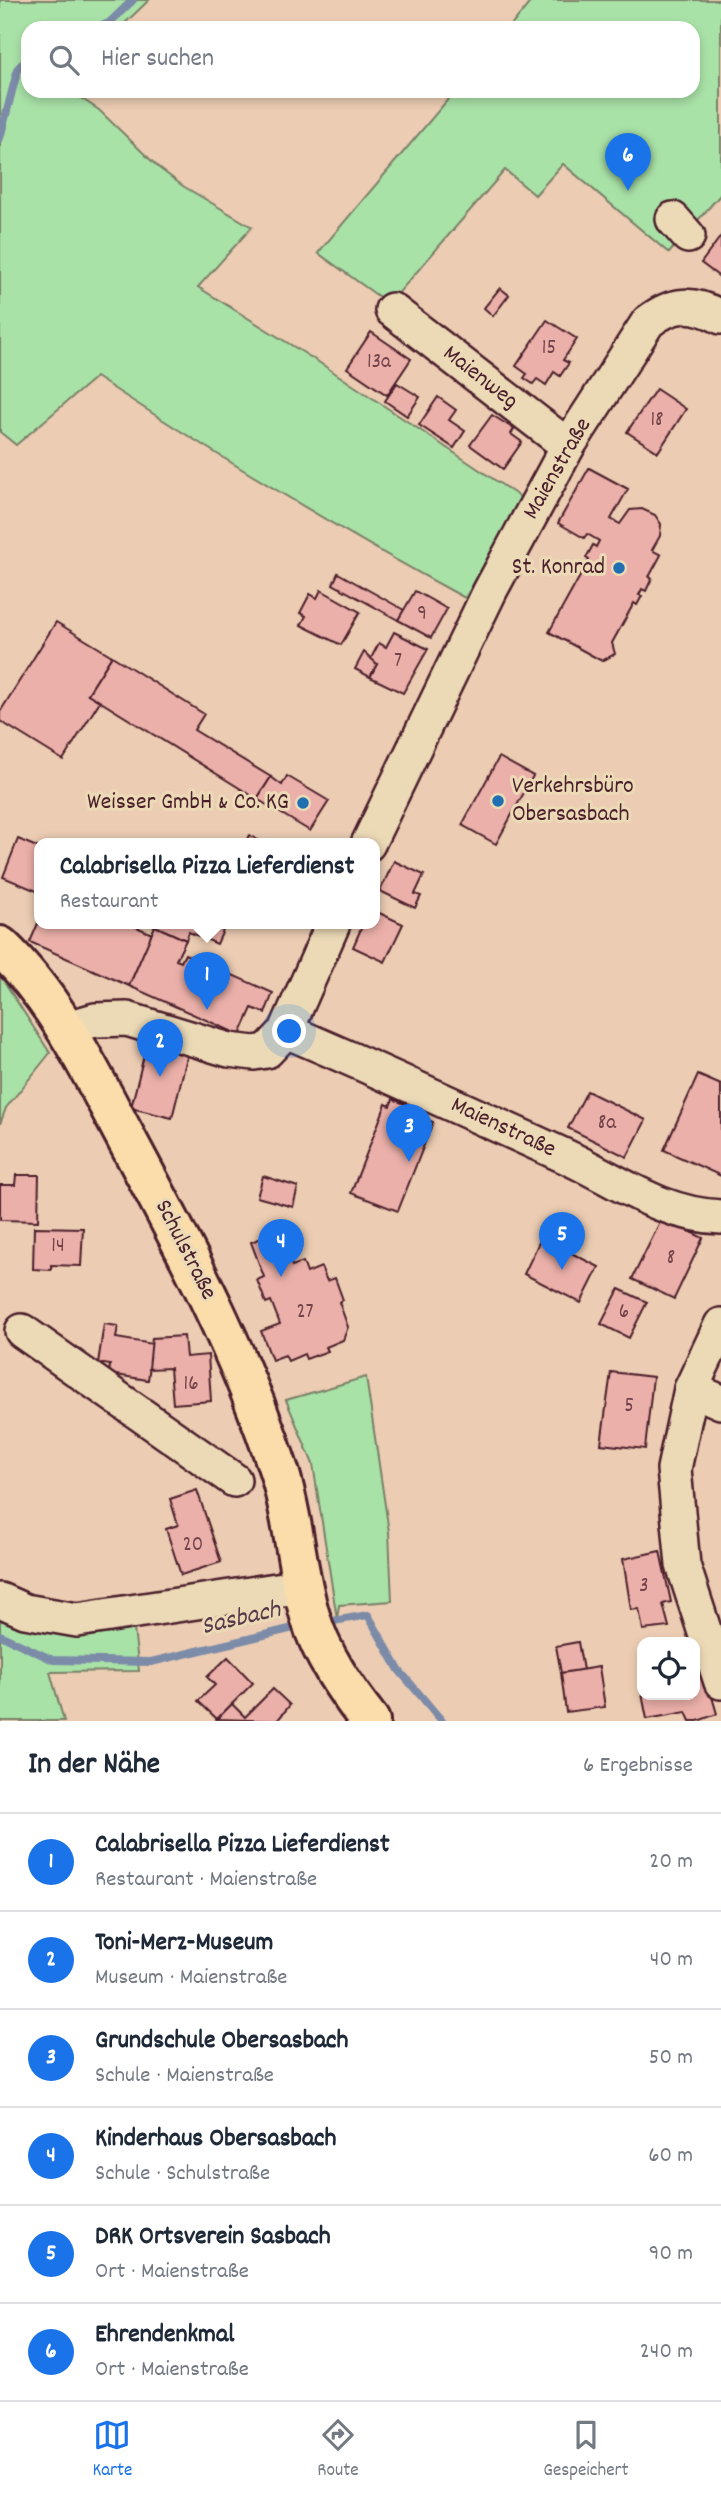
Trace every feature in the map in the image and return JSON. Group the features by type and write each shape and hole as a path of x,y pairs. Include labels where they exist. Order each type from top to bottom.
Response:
{"main road":[{"name":"Schulstraße","path":"0,946 26,971 67,1028 199,1274 234,1349 280,1475 312,1616 347,1691 370,1721"}],"street":[{"name":"Maienstraße","path":"371,838 568,446 648,321 664,309 682,304 705,308 721,317"},
{"name":"Maienweg","path":"392,310 568,446"},
{"path":"67,1028 95,1020 127,1019 229,1050 254,1053 267,1051 286,1031 331,929"},
{"name":"Maienstraße","path":"286,1031 576,1162 647,1200 692,1216 721,1217"},
{"path":"721,1325 706,1396 674,1469 682,1565 721,1682"},
{"path":"22,1331 234,1480"},
{"path":"0,1600 25,1611 77,1619 312,1616"}],"green space":[{"path":"0,0 149,0 127,21 21,21 21,98 81,98 99,110 159,168 183,186 252,227 198,287 320,363 523,499 465,598 279,492 96,377 16,445 0,432"},
{"path":"532,0 721,0 721,194 669,253 563,164 535,195 505,170 389,304 318,253 449,98 700,98 700,21 515,21"},
{"path":"0,975 50,1053 6,1108 0,1124"},
{"path":"366,1377 389,1532 392,1601 339,1605 337,1619 313,1464 286,1400"},
{"path":"0,1616 133,1621 139,1671 50,1672 64,1721 0,1721"}],"building":[{"path":"721,236 721,278 701,263"},
{"path":"500,288 509,295 493,316 484,308"},
{"path":"547,320 577,339 563,360 569,363 560,376 554,372 546,385 537,379 533,384 524,378 527,374 516,366"},
{"path":"371,332 411,359 387,395 347,368"},
{"path":"397,383 420,397 407,416 385,401"},
{"path":"656,389 686,409 658,452 627,432"},
{"path":"438,397 456,410 449,420 465,431 454,448 419,425"},
{"path":"492,415 514,429 511,434 522,442 503,469 470,445"},
{"name":"St. Konrad","path":"589,468 628,489 611,519 620,524 630,510 642,509 655,515 661,524 660,536 652,550 661,555 649,577 652,578 646,591 642,589 637,605 634,603 612,643 615,654 602,661 549,632 589,560 586,558 593,545 596,547 599,541 587,534 584,538 558,523"},
{"path":"338,573 404,610 398,620 333,584"},
{"path":"321,590 360,612 341,645 301,625 306,616 300,613 310,594 317,598"},
{"path":"415,591 447,609 431,638 398,620"},
{"path":"56,622 112,656 88,694 100,701 63,760 0,721 0,712"},
{"path":"394,632 428,649 403,693 370,677 377,664 370,660 379,643 386,647"},
{"path":"364,652 377,664 370,677 355,669"},
{"path":"112,656 204,714 194,730 271,777 257,799 88,694"},
{"name":"Verkehrsbüro Obersasbach","path":"499,757 533,776 496,844 462,825"},
{"path":"287,776 329,801 310,831 257,799 271,777 282,785"},
{"path":"18,839 34,846 34,890 3,877"},
{"path":"394,861 424,875 415,894 421,896 415,908 380,891"},
{"path":"380,913 403,924 385,962 353,947 361,929 380,929"},
{"path":"36,929 141,929 152,934 129,986 30,942"},
{"path":"154,929 162,929 186,940 176,960 181,962 185,954 273,993 265,1013 252,1008 240,1035 129,986"},
{"path":"161,929 224,929 217,944 189,932 186,940"},
{"path":"149,1035 190,1045 172,1118 131,1108"},
{"path":"698,1075 721,1085 721,1176 664,1150"},
{"path":"587,1091 646,1120 627,1157 568,1128"},
{"path":"393,1099 407,1105 405,1110 433,1122 398,1211 351,1193 386,1104 390,1106"},
{"path":"16,1175 39,1175 38,1221 0,1220 0,1185 15,1185"},
{"path":"263,1176 298,1187 293,1207 257,1197"},
{"path":"662,1218 703,1238 674,1299 632,1279"},
{"path":"34,1227 83,1228 81,1266 51,1265 51,1270 33,1269"},
{"path":"279,1231 292,1266 303,1262 307,1273 321,1267 327,1281 335,1278 343,1300 339,1302 348,1327 343,1340 326,1347 328,1351 306,1359 304,1354 288,1361 285,1355 272,1360 261,1331 280,1324 271,1301 266,1303 257,1280 264,1277 251,1242"},
{"path":"541,1238 599,1267 581,1303 524,1274"},
{"path":"619,1289 647,1302 629,1338 601,1324"},
{"path":"104,1324 118,1326 116,1338 153,1344 148,1380 109,1374 110,1365 98,1363"},
{"path":"184,1336 186,1357 208,1355 211,1401 173,1404 170,1368 149,1369 152,1338"},
{"path":"611,1372 653,1377 645,1449 601,1444"},
{"path":"197,1490 221,1562 181,1575 166,1529 178,1525 170,1499"},
{"path":"660,1551 671,1602 663,1604 669,1627 643,1630 639,1609 631,1610 623,1559"},
{"path":"269,1600 281,1604 278,1614 266,1611"},
{"path":"578,1642 583,1670 561,1673 556,1646"},
{"path":"228,1657 253,1683 217,1719 198,1701 215,1685 207,1677"},
{"path":"599,1667 605,1707 566,1712 561,1673"},
{"path":"706,1676 717,1714 698,1721 690,1721 686,1712 647,1719 643,1700 700,1700 700,1677"},
{"path":"273,1689 290,1705 277,1721 217,1719 232,1704 245,1717"}],"waterway":[{"path":"111,21 133,0"},
{"path":"0,138 21,65"},
{"name":"Sasbach","path":"322,1623 368,1615 399,1670 442,1721"},
{"name":"Sasbach","path":"0,1635 53,1660 151,1662 302,1626"}],"place":[{"name":"Ehrendenkmal","path":"628,191"},
{"name":"St. Konrad","path":"619,568"},
{"name":"Verkehrsbüro Obersasbach","path":"498,801"},
{"name":"Weisser GmbH & Co. KG","path":"303,803"},
{"name":"Calabrisella Pizza Lieferdienst","path":"207,1010"},
{"name":"Toni-Merz-Museum","path":"160,1077"},
{"name":"Grundschule Obersasbach","path":"409,1162"},
{"name":"DRK Ortsverein Sasbach","path":"562,1270"},
{"name":"Kinderhaus Obersasbach","path":"281,1277"}]}
